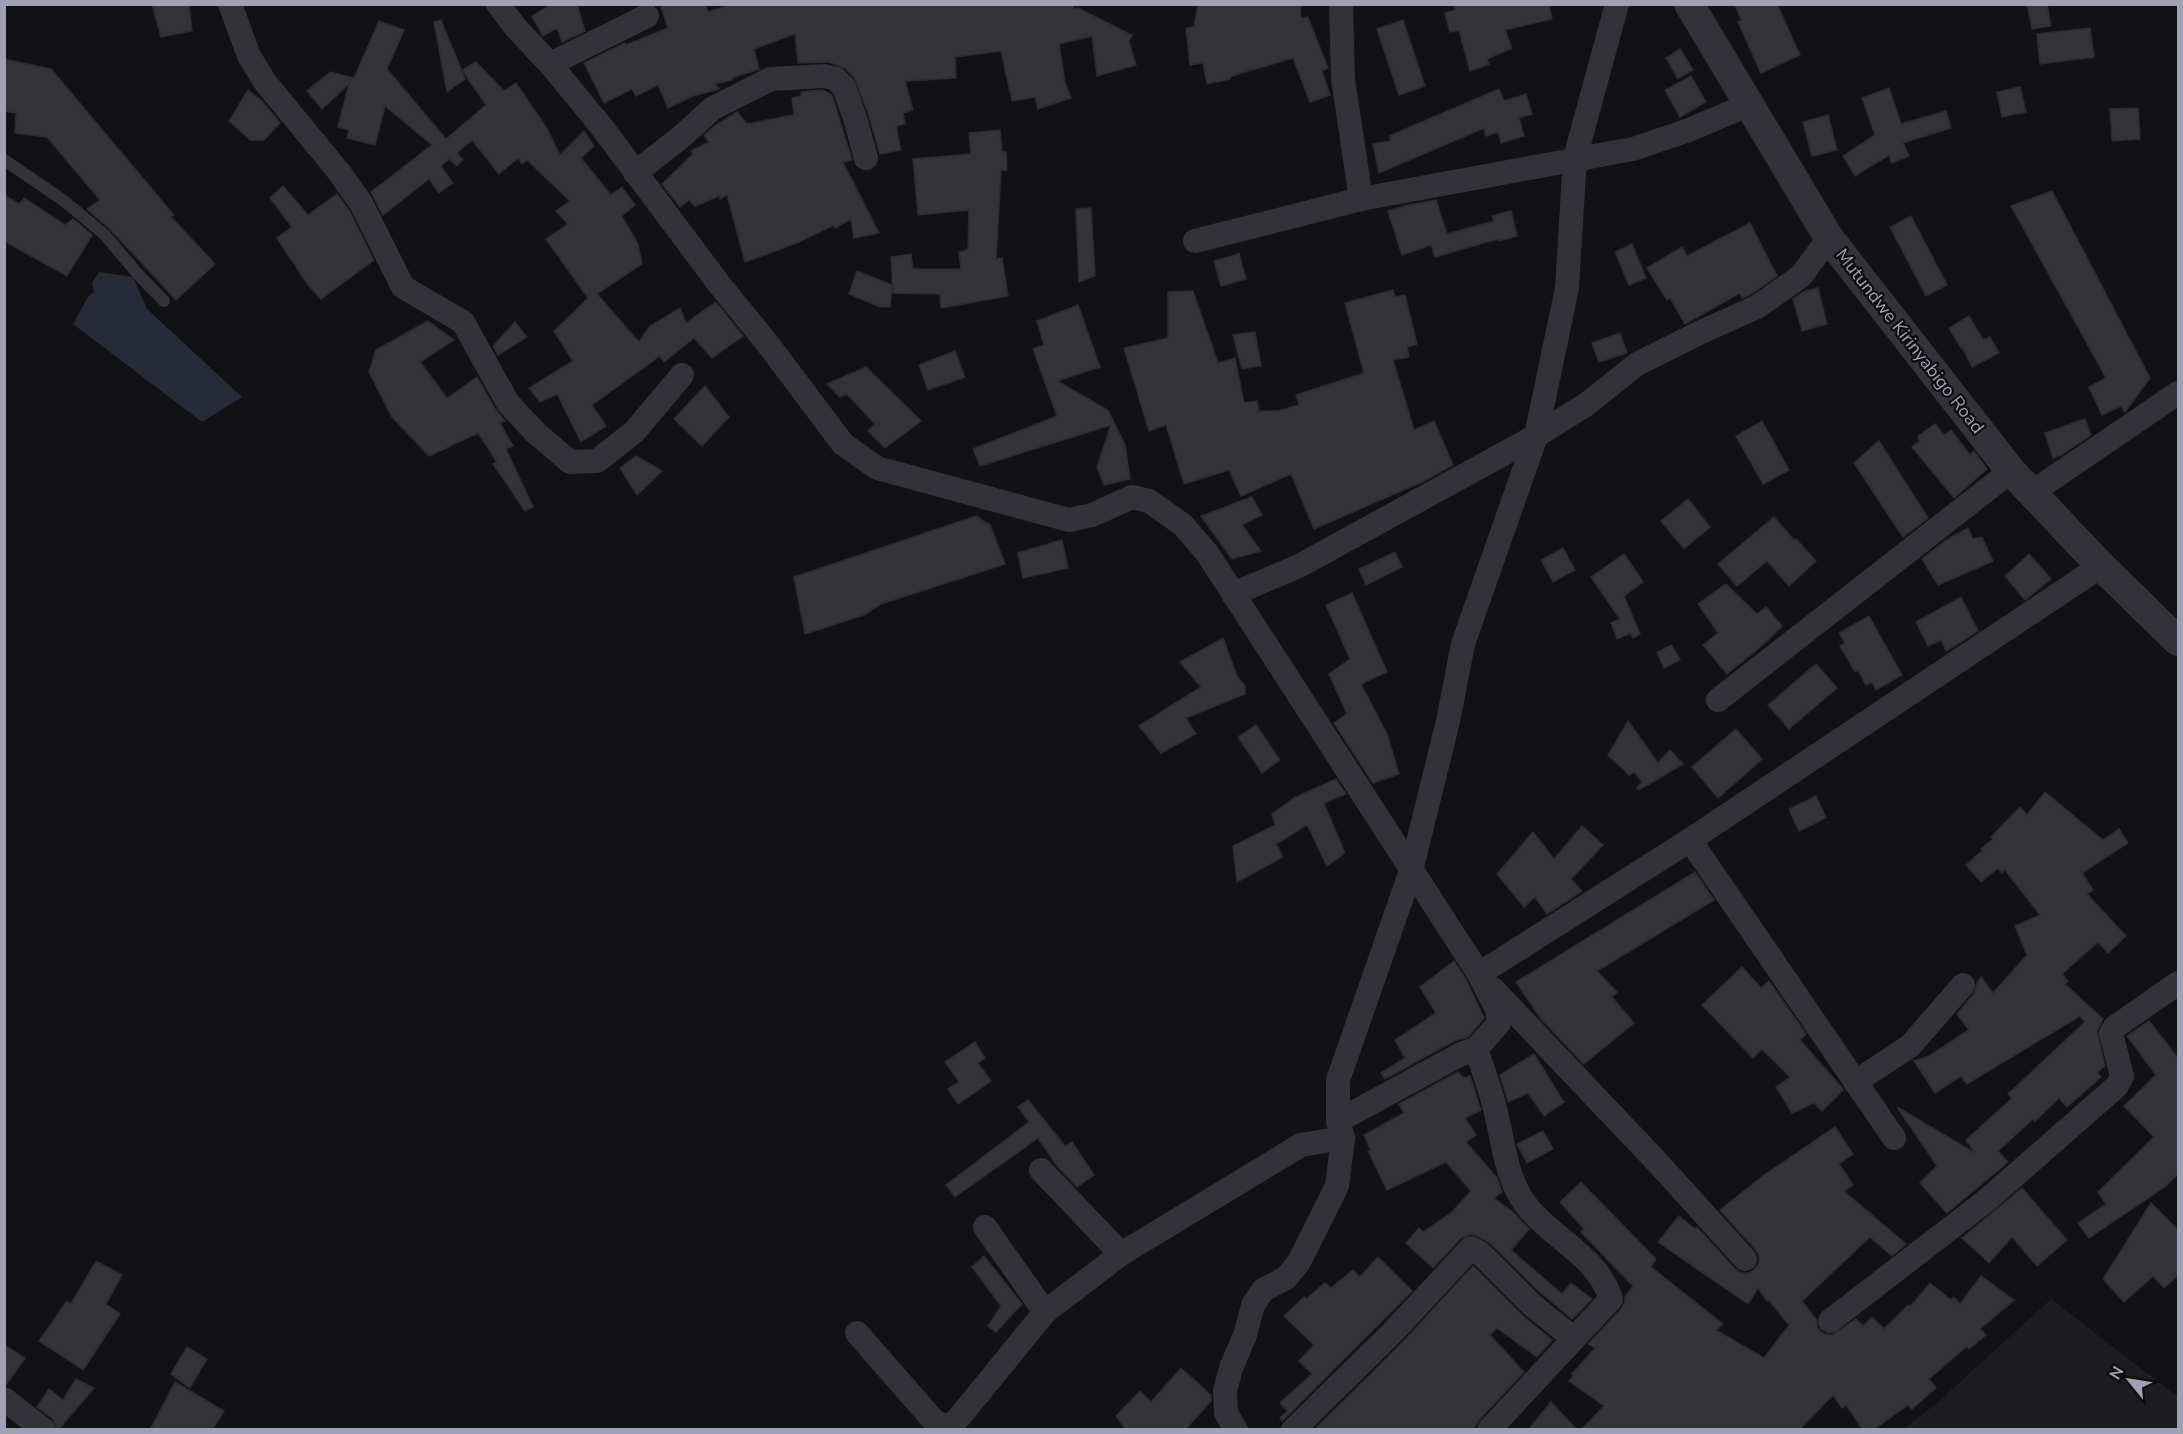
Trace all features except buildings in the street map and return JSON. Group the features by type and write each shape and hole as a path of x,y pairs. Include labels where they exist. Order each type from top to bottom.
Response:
{"street":[{"path":"230,4 249,56 265,82 339,172 361,203 403,287 463,322 508,403 535,432 570,462 597,461 634,432 682,375"},
{"path":"498,4 601,126 843,444 877,468 1069,520 1092,515 1132,497 1149,501 1183,525 1207,553 1479,974 1497,1010 1499,1023 1476,1049 1461,1054 1340,1130 1301,1145 1121,1254 1045,1312 957,1420 947,1427 934,1421 857,1333"},
{"path":"1341,4 1343,79 1361,199"},
{"path":"1236,1430 1226,1413 1226,1390 1231,1368 1245,1335 1253,1305 1263,1290 1286,1278 1299,1262 1337,1186 1340,1130 1338,1080 1411,870 1448,721 1463,644 1536,436 1567,288 1575,158 1617,4"},
{"name":"Mutundwe Kirinyabigo Road","path":"1689,4 1829,238 2011,471 2101,566 2178,641"},
{"path":"550,64 647,16"},
{"path":"635,173 681,137 712,108 771,80 814,76 825,76 836,80 844,87 866,158"},
{"path":"1195,241 1361,199 1633,149 1689,130 1748,105"},
{"path":"1233,594 1299,566 1536,436 1587,404 1637,364 1757,307 1801,276 1829,238"},
{"path":"2031,493 2178,393"},
{"path":"1718,700 2011,471"},
{"path":"1479,974 1689,840 2101,566"},
{"path":"1689,840 1894,1138"},
{"path":"1479,974 1658,1163 1745,1259"},
{"path":"1830,1322 1988,1200 2117,1086 2122,1076 2111,1033 2115,1027 2178,983"},
{"path":"1855,1082 1910,1046 1963,985"},
{"path":"1476,1049 1493,1101 1513,1184 1526,1205 1538,1218 1588,1261 1606,1285 1611,1299 1489,1430"},
{"path":"1041,1170 1121,1254"},
{"path":"985,1227 1045,1312"},
{"path":"1293,1430 1392,1333 1471,1248 1480,1253 1532,1305 1574,1339"},
{"path":"4,1399 44,1430"}],"lane":[{"path":"4,160 63,200 105,235 164,301"}],"shaded area":[{"path":"2051,1299 2178,1397 2178,1429 1903,1429 1937,1403"}],"water":[{"path":"99,272 133,277 147,309 242,397 202,422 73,324 88,297 94,292 92,283"}]}
